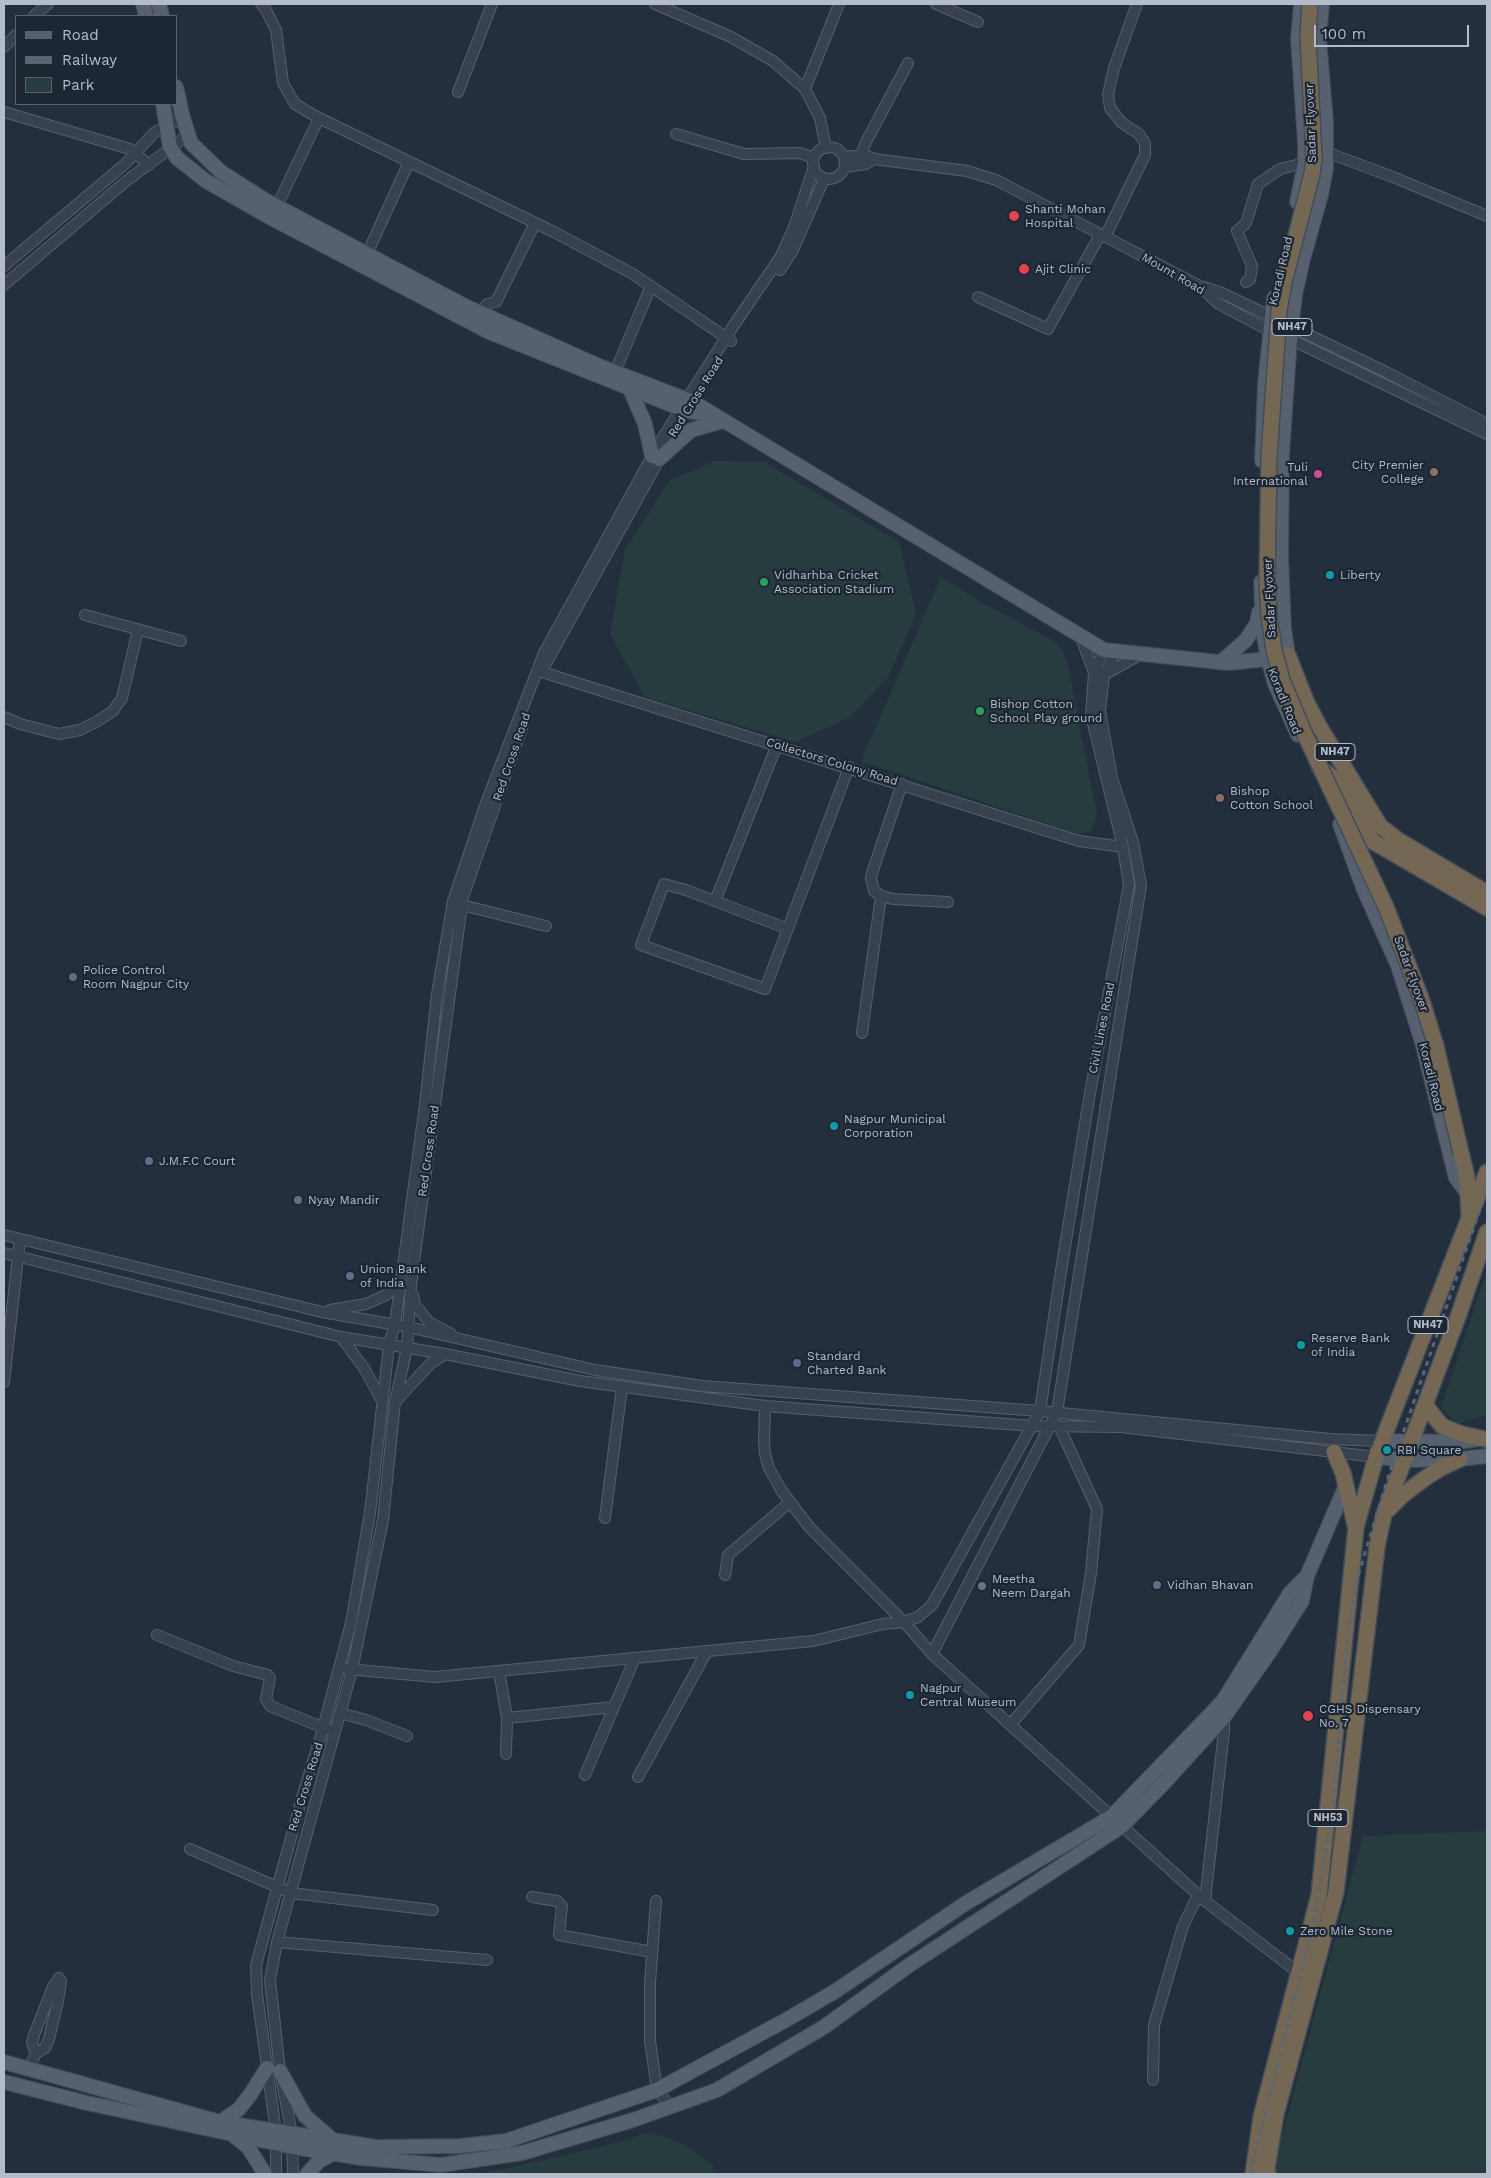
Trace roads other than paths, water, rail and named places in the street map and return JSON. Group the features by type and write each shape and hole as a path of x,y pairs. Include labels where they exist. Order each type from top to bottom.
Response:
{"highway":[{"name":"Sadar Flyover","path":"1310,4 1308,35 1314,158 1312,174 1284,282 1279,311 1269,457 1267,581 1274,650 1282,680 1306,737 1386,907 1421,998 1466,1151 1484,1191"},
{"name":"Sadar Flyover","path":"1316,4 1314,68 1320,119 1320,174 1290,278 1282,346 1277,432 1274,567 1280,645 1289,679 1343,798 1374,857 1418,965 1440,1028 1466,1151 1466,1191 1471,1214"},
{"name":"NH47","path":"1288,655 1307,703 1344,769 1395,847 1487,908"},
{"path":"1310,760 1341,784 1372,841 1395,847 1487,893"},
{"path":"1471,1214 1484,1191 1487,1172"},
{"name":"NH47","path":"1376,1457 1471,1214"},
{"name":"NH47","path":"1403,1460 1425,1405 1487,1232"},
{"path":"1425,1405 1442,1426 1462,1434 1486,1438"},
{"path":"1334,1452 1343,1473 1356,1526"},
{"name":"NH53","path":"1253,2174 1261,2118 1319,1895 1356,1526 1376,1457"},
{"path":"1384,1514 1404,1494 1424,1479 1460,1459"},
{"name":"NH53","path":"1268,2174 1267,2168 1276,2114 1336,1892 1377,1547 1384,1514 1403,1460"}],"main road":[{"name":"Koradi Road","path":"1301,4 1298,39 1305,163 1301,188 1276,282 1270,324 1263,438 1260,600 1263,631 1275,684 1341,826 1364,890 1398,966 1422,1042 1456,1178 1466,1191"},
{"name":"NH47","path":"1288,655 1284,629 1281,508 1282,454 1291,333 1303,259 1321,195 1326,152 1326,122 1319,39 1322,4"},
{"path":"178,96 191,143 221,172 277,206 481,313 717,417 793,460 1080,635 1110,650 1222,662 1268,659 1288,655"},
{"path":"164,105 170,147 177,158 206,181 338,255 489,332 630,389 687,405"},
{"path":"630,389 645,424 656,457 691,430 717,417"},
{"path":"1222,662 1246,640 1257,623 1260,600"},
{"path":"1382,1441 1458,1442 1486,1438"},
{"path":"1376,1457 1403,1460 1460,1459 1487,1456"},
{"path":"4,2082 86,2103 231,2134 276,2138 333,2148 361,2158 440,2165 522,2153 632,2120 717,2090 824,2026 904,1968 1122,1826 1164,1784 1224,1717 1269,1653 1302,1601 1307,1576 1346,1485"},
{"path":"307,2174 333,2148 460,2146 506,2140 657,2090 834,1992 956,1910 1111,1817 1224,1701 1290,1593 1307,1576"},
{"path":"956,1910 965,1929"},
{"path":"4,2062 276,2138"},
{"path":"220,2122 239,2109 274,2070 305,2116 333,2148"},
{"path":"86,2103 90,2086"},
{"path":"231,2134 248,2147 265,2174"}],"street":[{"path":"35,15 48,4"},
{"path":"261,4 266,8 276,30 283,83 295,104 319,118 535,223 633,274 729,339"},
{"path":"458,92 492,4"},
{"path":"654,4 731,37 773,61 805,89 820,118 826,148"},
{"path":"805,89 839,4"},
{"path":"936,4 978,22"},
{"path":"978,296 1048,330 1103,236 1145,154 1145,143 1139,134 1122,123 1110,108 1108,94 1114,68 1137,4"},
{"path":"4,48 15,35"},
{"path":"844,162 861,154 908,63"},
{"path":"4,112 130,149 149,165"},
{"path":"4,266 135,154 155,132 183,118"},
{"path":"277,206 319,118"},
{"path":"676,134 744,154 800,153 814,162 818,175 824,178 833,179 840,176 844,162 838,149 826,148 817,153 814,162 794,227 781,256 729,339"},
{"path":"4,285 125,182 188,135"},
{"path":"1326,152 1393,176 1487,216"},
{"name":"Mount Road","path":"861,154 874,159 967,171 996,180 1198,285 1219,304 1291,333 1487,434"},
{"name":"Mount Road","path":"844,162 866,164 874,159"},
{"path":"367,254 408,162"},
{"path":"1246,282 1250,280 1252,266 1237,231 1246,223 1258,184 1280,169 1305,163"},
{"path":"729,339 792,252 824,178"},
{"path":"481,313 488,304 496,302 535,223"},
{"path":"615,372 651,286"},
{"path":"1291,333 1388,373 1487,424"},
{"name":"Red Cross Road","path":"292,2174 293,2141 274,2070 257,1994 256,1965 331,1702 351,1623 370,1513 389,1345 406,1284 430,1105 462,905 542,672 656,457 729,339"},
{"path":"430,1105 437,994 453,901 486,803 544,653 656,457"},
{"path":"85,615 181,641"},
{"path":"4,717 20,724 59,734 80,730 113,711 122,698 138,630"},
{"path":"932,1654 1048,1426 1057,1412 1141,885 1133,842 1112,778 1100,711 1099,674 1080,635"},
{"path":"1099,674 1110,650"},
{"path":"1099,674 1141,654"},
{"name":"Collectors Colony Road","path":"542,672 849,767 1079,841 1123,847"},
{"name":"Civil Lines Road","path":"904,1622 918,1616 932,1605 1040,1411 1060,1271 1090,1093 1129,885 1123,847 1091,715 1099,674"},
{"path":"715,901 777,745"},
{"path":"788,929 664,884 642,945 766,989 849,767"},
{"path":"902,784 871,878 874,891 881,896 893,899 948,902"},
{"path":"862,1033 881,896"},
{"path":"462,905 546,926"},
{"path":"4,1235 322,1312 395,1324 595,1370 702,1386 1057,1412 1330,1439 1382,1441"},
{"path":"4,1382 20,1239"},
{"path":"4,1253 341,1337 445,1354 580,1381 765,1406 1033,1426 1121,1427 1376,1457"},
{"path":"322,1312 366,1304 406,1284 414,1305 429,1322 462,1340"},
{"name":"Red Cross Road","path":"276,2174 270,1980 277,1942 352,1670 382,1520 395,1402 406,1348 408,1327 406,1284"},
{"path":"341,1337 364,1368 382,1401"},
{"path":"395,1402 430,1364 445,1354"},
{"path":"605,1518 622,1387"},
{"path":"765,1406 765,1454 769,1468 781,1490 827,1546 904,1622 932,1654 1111,1817 1201,1898 1299,1973"},
{"path":"1010,1725 1079,1646 1091,1573 1097,1510 1059,1426"},
{"path":"724,1575 728,1555 790,1502"},
{"path":"339,1668 435,1677 813,1641 883,1624 904,1622"},
{"path":"157,1635 233,1666 268,1675 270,1678 266,1699 268,1703 335,1732"},
{"path":"638,1778 707,1651"},
{"path":"585,1775 635,1658"},
{"path":"499,1671 507,1718 506,1754"},
{"path":"1154,2080 1154,2025 1183,1926 1201,1898 1224,1731 1224,1701"},
{"path":"507,1718 614,1708"},
{"path":"341,1709 407,1736"},
{"path":"190,1849 291,1894 433,1910"},
{"path":"532,1897 557,1901 562,1906 558,1935 652,1952"},
{"path":"656,1900 650,1983 650,2041 657,2090 671,2106"},
{"path":"277,1942 486,1960"},
{"path":"28,2070 36,2053 45,2048 50,2039 61,1981 59,1978 53,1986 34,2034 32,2043 36,2053"}],"railway":[{"path":"1250,2174 1312,1930 1322,1876 1333,1805 1348,1635 1358,1576 1390,1471 1487,1189"}],"place":[{"name":"Shanti Mohan Hospital","path":"1014,216"},
{"name":"Ajit Clinic","path":"1024,269"},
{"name":"City Premier College","path":"1434,472"},
{"name":"Tuli International","path":"1318,474"},
{"name":"Liberty","path":"1330,575"},
{"name":"Vidharhba Cricket Association Stadium","path":"764,582"},
{"name":"Bishop Cotton School Play ground","path":"980,711"},
{"name":"Bishop Cotton School","path":"1220,798"},
{"name":"Police Control Room Nagpur City","path":"73,977"},
{"name":"Nagpur Municipal Corporation","path":"834,1126"},
{"name":"J.M.F.C Court","path":"149,1161"},
{"name":"Nyay Mandir","path":"298,1200"},
{"name":"Union Bank of India","path":"350,1276"},
{"name":"Reserve Bank of India","path":"1301,1345"},
{"name":"Standard Charted Bank","path":"797,1363"},
{"name":"RBI Square","path":"1387,1450"},
{"name":"Vidhan Bhavan","path":"1157,1585"},
{"name":"Meetha Neem Dargah","path":"982,1586"},
{"name":"Nagpur Central Museum","path":"910,1695"},
{"name":"CGHS Dispensary No. 7","path":"1308,1716"},
{"name":"Zero Mile Stone","path":"1290,1931"}]}
